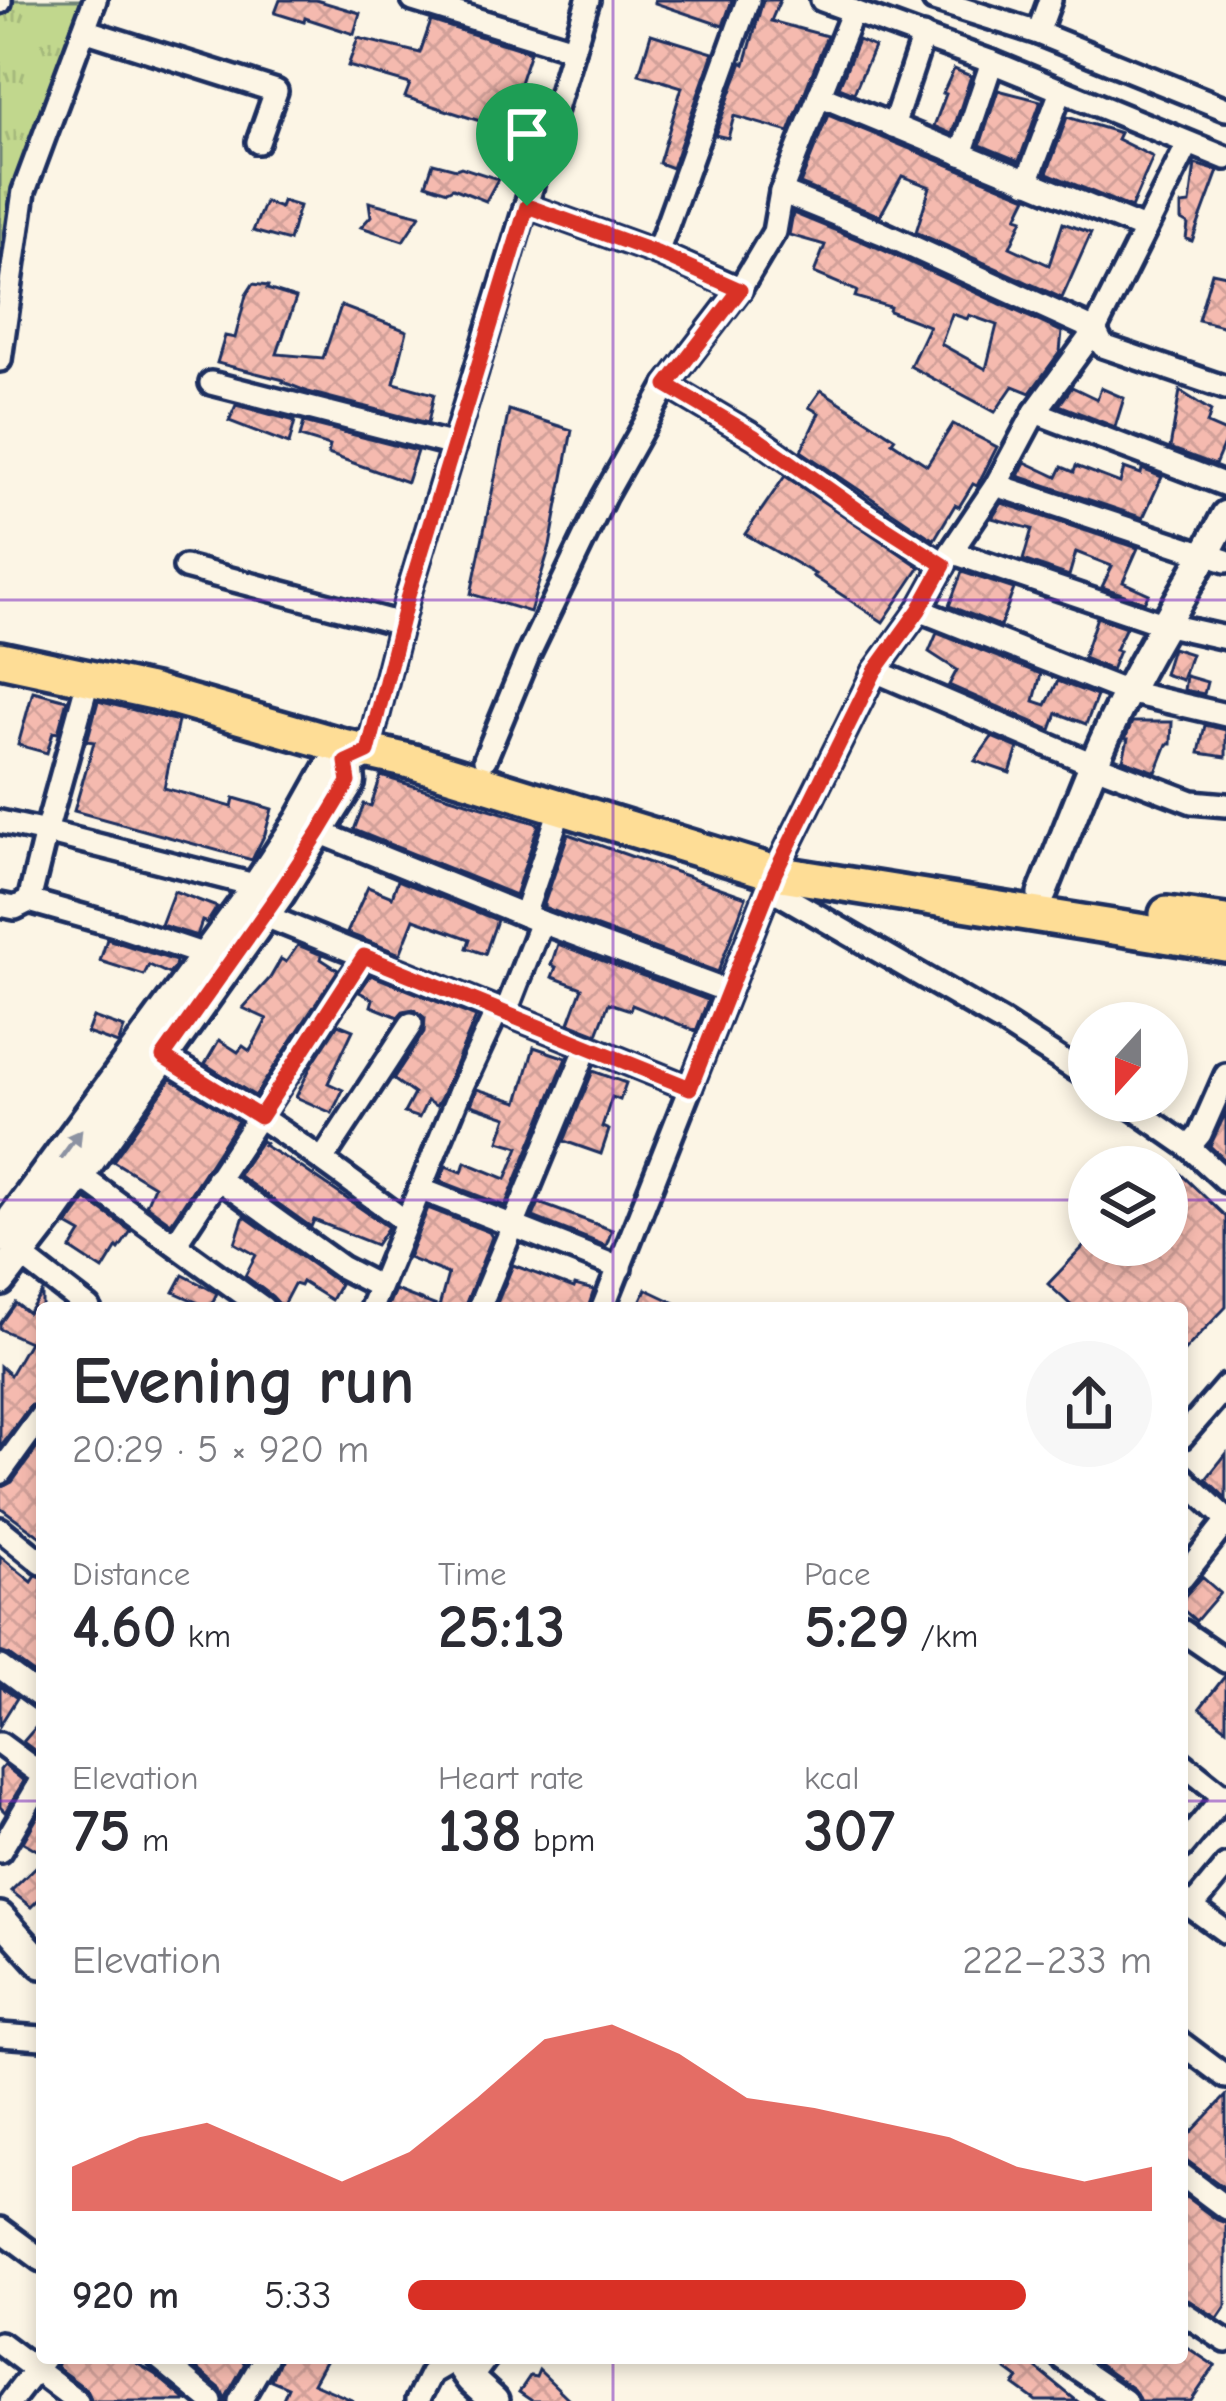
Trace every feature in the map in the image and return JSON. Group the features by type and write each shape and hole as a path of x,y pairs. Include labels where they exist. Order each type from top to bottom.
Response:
{"main road":[{"path":"0,636 94,655 363,748"},
{"path":"0,659 154,692 466,776 561,807 780,863 1226,945"},
{"path":"9,1245 79,1175 163,1057 261,900 330,769 363,748 420,740 780,863 1042,894 1226,922"},
{"path":"0,1280 9,1245 208,956 319,832 363,748"}],"street":[{"path":"0,360 5,290 24,191 95,0"},
{"path":"412,0 573,50"},
{"path":"363,748 588,0"},
{"path":"657,253 748,0"},
{"path":"822,0 992,62 1226,158"},
{"path":"1038,33 1050,0"},
{"path":"947,2 1038,33 1226,109"},
{"path":"485,759 604,496 667,385 740,290 774,232 782,192 853,11"},
{"path":"84,30 276,91 258,142"},
{"path":"893,126 923,37"},
{"path":"961,154 992,62"},
{"path":"1027,182 1061,91"},
{"path":"819,95 1144,230"},
{"path":"606,1302 780,863 875,671 997,485 1035,412 1095,330 1188,144"},
{"path":"782,192 1095,330 1103,346 1226,388"},
{"path":"527,206 657,253 740,290"},
{"path":"211,383 454,446"},
{"path":"667,385 755,437 861,512 947,559 1226,638"},
{"path":"1035,412 1226,485"},
{"path":"997,485 1216,558"},
{"path":"1042,894 1127,692 1163,623 1216,558 1226,515"},
{"path":"185,567 401,624"},
{"path":"919,610 1127,692 1226,715"},
{"path":"875,671 1095,765 1192,802 1226,805"},
{"path":"29,902 89,677"},
{"path":"372,1302 497,1011 509,1004 561,807"},
{"path":"0,822 261,900 364,956 690,1088"},
{"path":"319,832 532,919 727,991"},
{"path":"780,863 782,895 1068,1065"},
{"path":"0,905 15,908 29,902 208,956"},
{"path":"175,1244 364,956"},
{"path":"322,1160 411,1024"},
{"path":"481,1302 587,1047"},
{"path":"163,1057 260,1117 406,1222"},
{"path":"1189,1147 1200,1134 1226,1075"},
{"path":"1153,1122 1226,1181"},
{"path":"79,1175 255,1302"},
{"path":"217,1178 341,1267 378,1286"},
{"path":"420,1190 620,1268"},
{"path":"9,1245 81,1302"},
{"path":"1188,1429 1226,1386"},
{"path":"0,1473 36,1423"},
{"path":"1188,1483 1226,1521 1188,1570"},
{"path":"0,1529 36,1558"},
{"path":"1188,1635 1226,1661"},
{"path":"0,1666 36,1693"},
{"path":"0,1744 36,1772"},
{"path":"1188,1768 1225,1796 1188,1840"},
{"path":"0,1851 36,1788"},
{"path":"1188,1903 1226,1866"},
{"path":"1188,1905 1226,1932"},
{"path":"0,1917 36,1946"},
{"path":"0,2035 36,2038"},
{"path":"1188,2048 1226,2077"},
{"path":"1188,2179 1226,2207"},
{"path":"0,2229 36,2256"},
{"path":"1188,2316 1226,2342"},
{"path":"0,2343 36,2362"},
{"path":"11,2401 39,2364 77,2401"},
{"path":"166,2364 211,2401"},
{"path":"240,2401 262,2364"},
{"path":"417,2401 431,2373 462,2364"},
{"path":"467,2364 494,2401"},
{"path":"1071,2364 1125,2401"}],"green space":[{"path":"3,0 93,0 63,87 15,260 0,258"}],"building":[{"path":"280,0 316,0 360,13 354,34 275,13"},
{"path":"655,0 732,0 723,26"},
{"path":"763,0 780,0 771,21 827,36 789,132 734,116 728,138 715,135 742,62 745,64"},
{"path":"431,21 530,52 505,129 405,97 410,84 348,66 358,38 420,53"},
{"path":"651,34 713,53 672,168 659,163 682,87 639,74"},
{"path":"858,40 874,47 854,93 839,87"},
{"path":"954,69 971,76 952,134 934,126"},
{"path":"998,90 1041,101 1019,161 980,145"},
{"path":"828,115 1027,197 1010,247 1049,265 1063,223 1091,233 1062,298 916,232 930,187 902,176 880,216 800,184"},
{"path":"1067,117 1120,133 1117,139 1153,157 1131,208 1047,173"},
{"path":"433,163 498,179 486,201 426,184"},
{"path":"1195,164 1218,171 1192,241 1186,239 1188,224 1181,220 1181,205 1190,204"},
{"path":"282,201 299,206 289,241 253,231 265,202 280,208"},
{"path":"369,202 420,215 403,241 361,227 371,216"},
{"path":"793,213 876,247 1062,332 1060,352 1030,393 1013,386 995,412 910,366 929,326 855,297 857,291 814,273 825,245 789,235","holes":["952,314 967,319 969,315 997,325 986,369 941,344"]},
{"path":"1212,272 1226,275 1226,327 1198,320"},
{"path":"253,284 296,298 277,354 323,358 341,306 407,331 394,383 434,394 428,423 217,363 225,336 235,338"},
{"path":"1072,387 1097,399 1101,388 1124,398 1115,427 1059,405"},
{"path":"821,390 927,465 953,424 997,447 977,486 973,484 959,507 955,505 934,540 801,451 819,413 809,407"},
{"path":"1180,391 1211,411 1207,424 1226,432 1215,465 1170,448"},
{"path":"236,405 295,421 289,444 229,421"},
{"path":"509,410 572,430 550,546 530,612 471,594"},
{"path":"304,422 417,451 407,482 328,454 330,446 300,437"},
{"path":"1025,462 1057,477 1062,467 1074,472 1076,466 1120,483 1124,468 1162,477 1143,518 1018,476"},
{"path":"785,476 920,567 883,622 815,574 745,534"},
{"path":"1002,503 1138,548 1123,582 1149,594 1144,602 1102,587 1112,566 1076,552 1069,576 1023,560 1032,529 992,518"},
{"path":"962,572 1014,589 1000,626 949,606"},
{"path":"1097,617 1126,627 1111,670 1083,658"},
{"path":"937,633 1041,674 1034,701 1046,705 1058,681 1097,696 1086,724 1057,713 1051,730 949,685 957,670 929,652"},
{"path":"1172,648 1191,654 1182,680 1164,674"},
{"path":"1186,676 1207,682 1204,694 1184,690"},
{"path":"33,691 67,700 47,753 18,745"},
{"path":"98,701 178,721 164,788 232,807 234,798 272,809 252,860 74,811 94,742 87,741"},
{"path":"1132,722 1172,722 1171,744 1156,772 1123,760"},
{"path":"1205,725 1226,730 1226,757 1199,753"},
{"path":"992,737 1018,748 1010,773 975,761"},
{"path":"381,776 539,824 515,895 354,830 364,804 371,806"},
{"path":"568,834 746,897 718,972 543,907"},
{"path":"398,880 497,920 485,954 467,948 470,939 414,919 400,954 347,933 368,887 392,897"},
{"path":"174,891 217,907 207,923 202,921 197,936 161,925"},
{"path":"107,939 176,961 175,967 169,974 149,965 144,975 100,961"},
{"path":"558,944 708,1000 696,1031 632,1005 630,1010 609,1003 597,1034 569,1023 582,988 552,977"},
{"path":"298,945 322,955 321,959 338,970 255,1096 205,1064 219,1040 238,1052 243,1046 250,1051 267,1019 243,1008"},
{"path":"371,975 476,1017 441,1098 436,1106 427,1101 419,1118 404,1113 414,1094 393,1079 424,1032 425,1018 413,1009 398,1017 371,1006 373,999 359,992"},
{"path":"93,1017 124,1028 118,1044 87,1033"},
{"path":"338,1024 353,1030 328,1083 343,1090 332,1113 296,1097"},
{"path":"534,1047 566,1058 505,1206 440,1181 446,1166 462,1172 465,1162 506,1179 519,1147 499,1141 507,1117 471,1105 477,1089 518,1102"},
{"path":"593,1071 626,1083 620,1100 612,1097 602,1127 609,1130 601,1154 564,1141"},
{"path":"171,1079 238,1121 171,1223 146,1205 154,1186 113,1161"},
{"path":"1226,1112 1226,1161 1210,1146"},
{"path":"261,1141 388,1227 376,1245 314,1220 311,1227 238,1175"},
{"path":"1188,1181 1226,1217 1226,1307 1188,1347 1188,1302 1068,1302 1048,1284 1068,1263 1188,1266"},
{"path":"86,1199 131,1231 103,1270 71,1249 81,1233 67,1225"},
{"path":"539,1203 612,1230 606,1246 533,1217"},
{"path":"428,1208 492,1237 466,1302 440,1302 448,1274 408,1258"},
{"path":"244,1216 340,1284 331,1300 302,1282 294,1284 285,1302 277,1302 245,1276 256,1255 235,1243"},
{"path":"513,1265 574,1288 594,1290 590,1302 498,1302"},
{"path":"183,1275 217,1293 213,1302 196,1302 174,1292"},
{"path":"646,1289 673,1302 640,1302"},
{"path":"395,1290 426,1302 390,1302"},
{"path":"42,1293 42,1302 36,1302 36,1403 0,1447 0,1366 10,1375 29,1342 0,1329 0,1324 15,1303 28,1313"},
{"path":"36,1449 36,1534 0,1507 0,1488 12,1482"},
{"path":"1226,1454 1226,1498 1206,1479"},
{"path":"0,1556 32,1582 36,1576 36,1675 0,1652"},
{"path":"1202,1577 1220,1593 1196,1621 1188,1614 1188,1592"},
{"path":"1226,1676 1226,1728 1200,1708"},
{"path":"0,1686 17,1698 0,1725"},
{"path":"36,1727 36,1752 23,1742"},
{"path":"4,1765 24,1781 5,1812 0,1807"},
{"path":"36,1819 36,1850 23,1842"},
{"path":"36,1867 36,1902 31,1907 11,1891"},
{"path":"1226,2096 1226,2189 1188,2161 1188,2136"},
{"path":"1188,2198 1226,2223 1226,2306 1218,2318 1188,2300"},
{"path":"1188,2348 1215,2366 1191,2401 1140,2401 1133,2389 1098,2364 1188,2364"},
{"path":"138,2364 187,2401 92,2401 87,2390 56,2367"},
{"path":"190,2364 244,2364 225,2399 221,2389"},
{"path":"278,2364 324,2364 313,2383 354,2401 282,2401 288,2387 271,2380"},
{"path":"998,2364 1031,2364 1077,2401 1036,2401 1014,2385 1019,2379"},
{"path":"539,2370 571,2401 532,2401 519,2392"}],"route":[{"path":"527,206 657,253 740,290 667,385 755,437 944,565 875,671 775,873 690,1088 364,956 260,1117 163,1057 319,832 349,782 346,762 368,752 407,599 527,206"}]}
